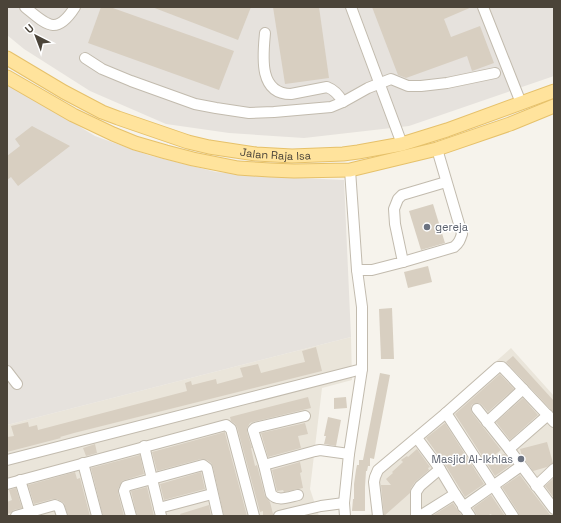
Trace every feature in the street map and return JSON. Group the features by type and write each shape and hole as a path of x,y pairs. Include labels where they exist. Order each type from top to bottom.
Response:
{"main road":[{"name":"Jalan Raja Isa","path":"7,58 50,84 102,112 188,142 256,154 292,156 343,154 402,144 447,130 554,91"},
{"name":"Jalan Raja Isa","path":"7,77 67,112 135,143 193,159 238,168 294,171 350,170 405,157 437,149 510,124 554,106"},
{"path":"402,144 405,157"}],"street":[{"path":"25,7 46,24 53,26 64,21 75,7"},
{"path":"351,7 402,144"},
{"path":"483,7 520,103"},
{"path":"265,33 263,68 265,75 276,90 285,94 291,94 327,87 336,93 343,102"},
{"path":"85,58 102,68 131,81 195,104 249,113 325,108 343,102 368,88 391,80 408,86 421,86 447,83 495,73"},
{"path":"357,270 372,270 454,247 458,244 462,234 437,149"},
{"path":"345,516 344,503 349,454 362,369 362,307 357,270 350,170"},
{"path":"403,262 394,209 398,199 402,195 446,182"},
{"path":"378,516 374,482 378,470 500,366 506,370 551,418 509,449"},
{"path":"7,460 362,369"},
{"path":"7,371 17,384"},
{"path":"487,422 523,389"},
{"path":"477,409 554,509"},
{"path":"446,413 513,516"},
{"path":"298,495 280,499 272,496 253,432 256,428 305,416"},
{"path":"7,484 224,425 228,426 230,429 254,516"},
{"path":"417,438 440,469 470,516"},
{"path":"144,446 160,512 212,494"},
{"path":"264,465 315,450 349,454"},
{"path":"83,463 97,516"},
{"path":"131,516 124,491 126,486 203,465 207,468 218,516"},
{"path":"463,507 522,466"},
{"path":"416,516 416,492 420,486 440,469"},
{"path":"536,486 554,469"},
{"path":"20,480 31,514"},
{"path":"420,516 455,494"},
{"path":"279,516 302,513 321,506 344,503"},
{"path":"16,516 31,514 55,505 59,507 62,516"}],"shaded area":[{"path":"7,7 554,7 554,76 409,126 304,138 229,133 166,124 90,91 24,49 7,35"},
{"path":"7,84 95,136 148,155 216,172 344,180 351,337 7,425"},
{"path":"351,337 352,380 322,388 310,489 319,516 7,516 7,425"},
{"path":"511,348 554,396 554,516 352,516 372,514 370,473"}],"building":[{"path":"101,7 110,7 234,51 219,90 88,43"},
{"path":"152,7 251,7 238,40"},
{"path":"273,7 319,7 329,78 285,84"},
{"path":"372,7 472,7 444,19 451,37 480,26 494,63 472,71 467,56 406,78 398,75"},
{"path":"32,126 70,146 18,186 11,177 7,180 7,156 20,146 15,139"},
{"name":"gereja","path":"433,204 445,243 421,250 409,211"},
{"path":"428,266 432,282 408,288 404,272"},
{"path":"392,308 394,359 381,359 379,309"},
{"path":"316,347 322,371 74,433 60,437 61,438 7,452 7,437 14,436 11,426 28,422 29,427 37,425 38,430 187,391 185,383 191,381 192,385 216,379 217,384 243,377 240,368 258,364 261,373 305,362 302,351"},
{"path":"513,356 554,401 554,413 506,362"},
{"path":"380,373 390,375 374,459 370,458 370,466 368,466 366,471 365,511 352,511 357,465 359,465 359,460 363,460"},
{"path":"500,374 514,389 488,412 479,403 471,406 472,413 501,450 492,457 505,454 512,464 495,476 455,414"},
{"path":"308,397 311,408 253,422 250,423 247,428 255,466 257,465 265,496 270,502 273,514 273,516 263,516 263,511 260,512 237,427 231,421 230,417"},
{"path":"346,397 347,408 334,409 334,398"},
{"path":"523,398 538,415 510,440 496,422"},
{"path":"328,417 341,420 336,446 324,444"},
{"path":"305,423 308,434 298,436 301,448 268,457 261,433"},
{"path":"445,423 484,484 465,497 446,466 426,438"},
{"path":"225,432 247,516 224,516 213,467 207,460 201,459 157,471 152,452"},
{"path":"547,442 553,463 547,467 533,471 522,456 520,449"},
{"path":"95,444 97,453 86,456 83,448"},
{"path":"417,449 430,467 428,468 429,470 415,482 410,493 384,516 381,485 391,485 386,479 403,462 401,460 407,456 408,457"},
{"path":"140,455 144,474 122,481 118,489 124,516 103,516 91,468"},
{"path":"300,462 302,472 300,473 303,488 284,492 283,490 277,491 272,470"},
{"path":"75,472 77,479 80,478 90,516 68,516 64,503 57,499 34,504 28,485"},
{"path":"201,472 205,489 164,500 160,484"},
{"path":"520,475 551,516 519,516 502,487"},
{"path":"554,478 554,498 545,486"},
{"path":"147,487 154,516 137,516 131,491"},
{"path":"16,488 22,508 7,514 7,502 12,500 9,490"},
{"path":"491,495 505,516 492,516 491,514 487,516 477,516 473,508"},
{"path":"453,503 462,516 432,516"},
{"path":"209,505 211,516 181,516 180,514"}],"place":[{"name":"gereja","path":"427,227"},
{"name":"Masjid Al-Ikhlas","path":"521,459"}]}
